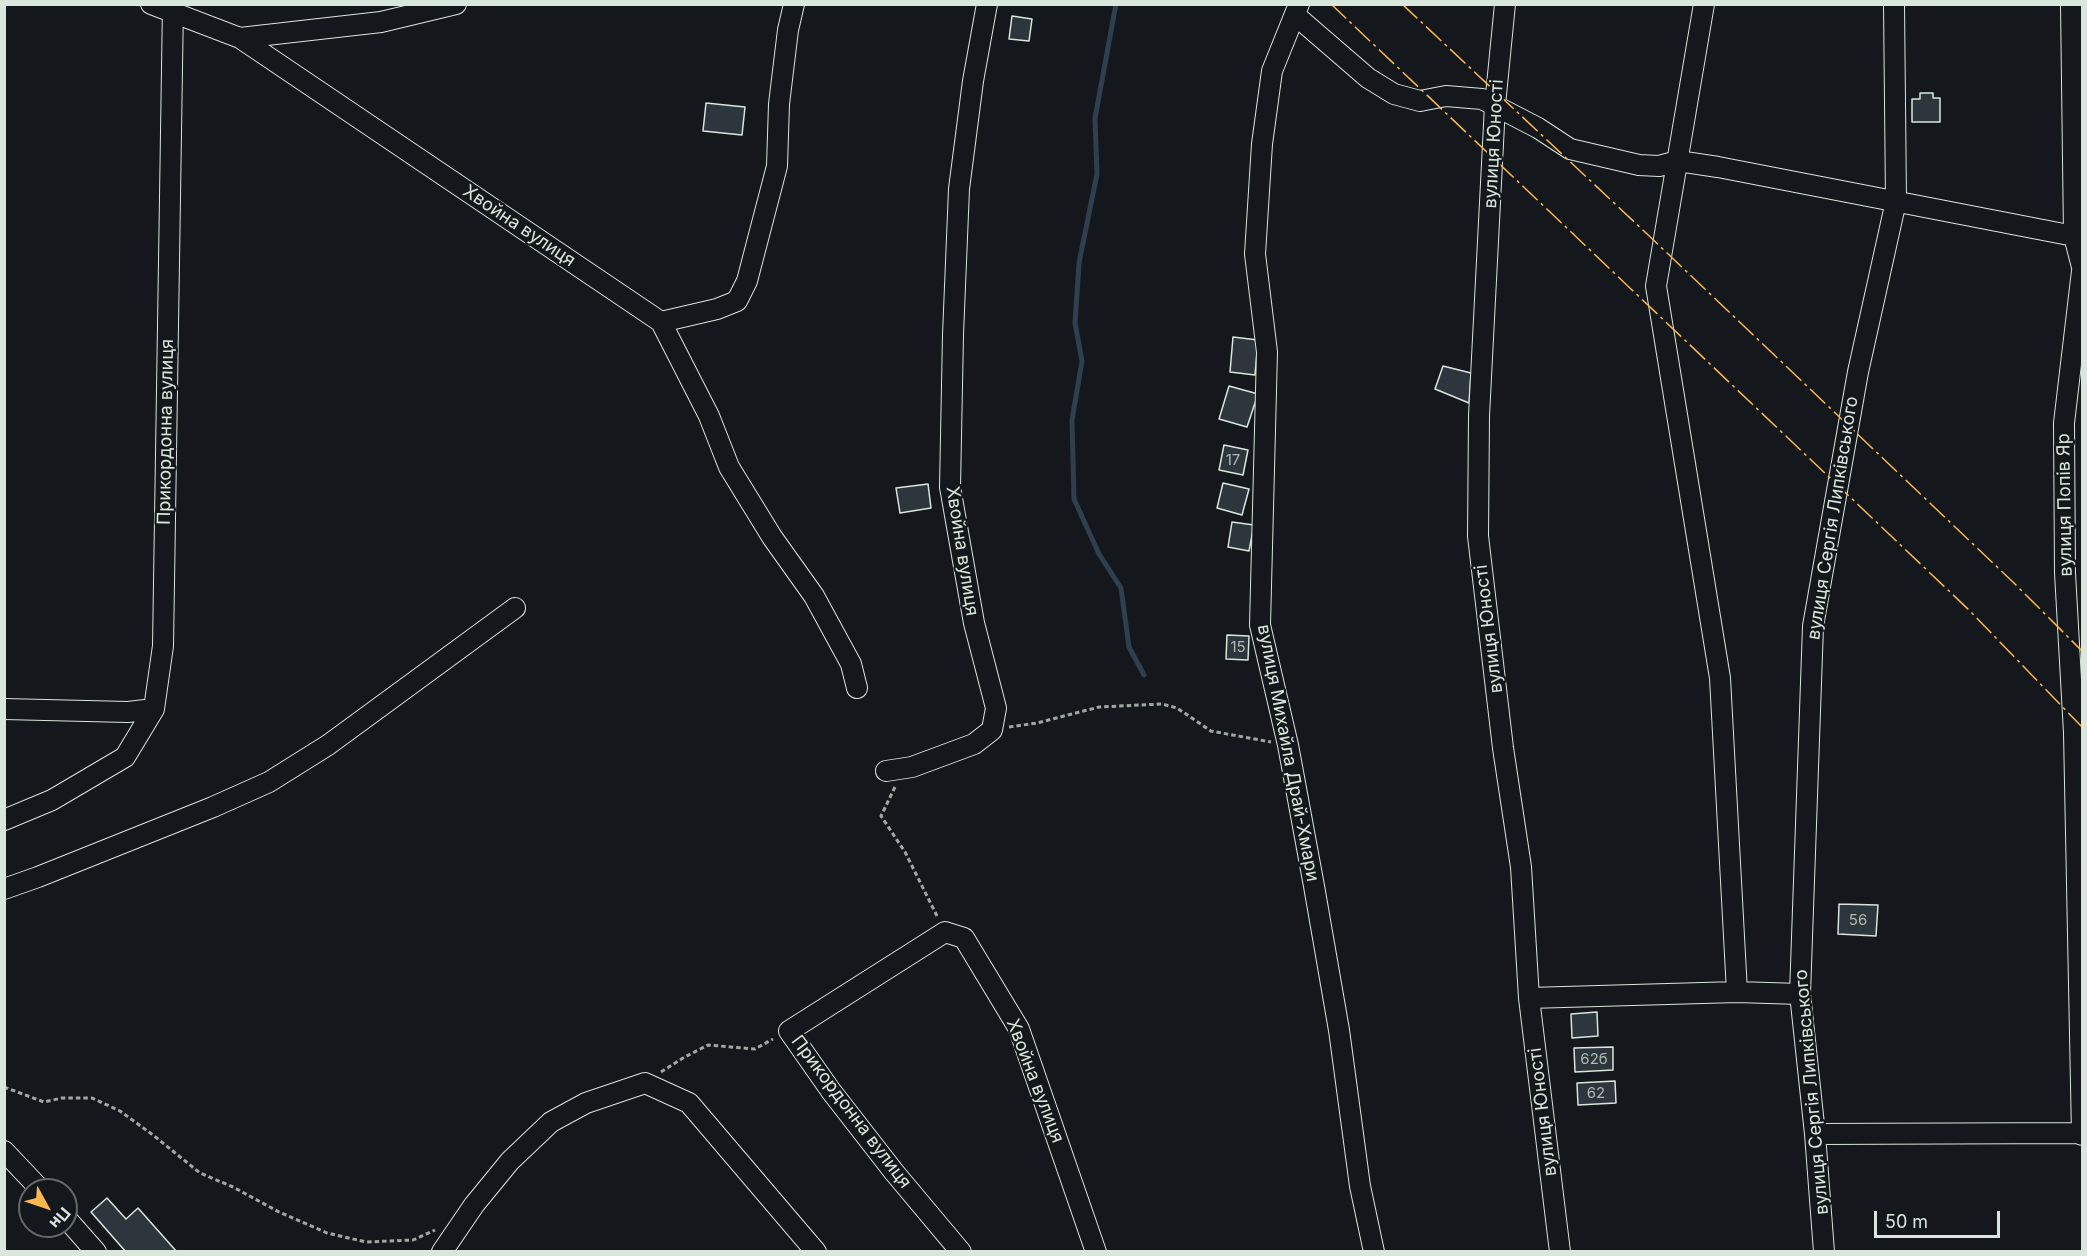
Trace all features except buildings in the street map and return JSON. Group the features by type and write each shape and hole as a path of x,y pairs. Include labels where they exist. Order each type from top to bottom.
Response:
{"street":[{"path":"152,4 173,9 240,38 381,22 456,4"},
{"path":"794,4 788,30 778,104 777,166 747,281 737,301 717,309 661,322 709,416 729,467 772,537 814,596 851,664 857,688"},
{"name":"Хвойна вулиця","path":"987,4 973,81 959,189 950,487 974,623 996,708 993,730"},
{"name":"вулиця Юності","path":"1505,4 1495,105 1479,416 1478,536 1503,747 1521,867 1529,998 1560,1251"},
{"path":"1704,4 1656,286 1720,678 1737,992"},
{"name":"вулиця Сергія Липківського","path":"1824,1251 1815,1134 1800,994 1813,626 1858,372 1896,201 1894,4"},
{"path":"2071,4 2074,236 2082,267"},
{"name":"Прикордонна вулиця","path":"154,709 163,646 173,9"},
{"path":"1297,10 1368,78 1394,94 1420,101 1446,96 1482,99 1538,128 1570,149 1639,165 1659,166 1678,161 1718,167 2074,236"},
{"name":"вулиця Михайла Драй-Хмари","path":"1297,10 1272,71 1262,144 1255,254 1267,352 1260,625 1288,745 1339,1030 1360,1186 1374,1251"},
{"name":"Хвойна вулиця","path":"240,38 661,322"},
{"name":"вулиця Попів Яр","path":"2082,271 2064,435 2065,573 2074,732 2082,1134"},
{"path":"4,889 213,807 268,782 328,745 515,608"},
{"path":"4,709 128,712 154,709"},
{"path":"4,820 52,800 125,757 154,709"},
{"path":"886,771 912,767 974,744 993,730"},
{"name":"Прикордонна вулиця","path":"945,932 789,1031 831,1091 894,1172 961,1251"},
{"name":"Хвойна вулиця","path":"945,932 964,939 1019,1029 1096,1251"},
{"path":"1529,998 1737,992 1800,994"},
{"path":"448,1243 474,1205 510,1161 551,1122 586,1103 645,1083 689,1102 816,1251"},
{"path":"1815,1134 2082,1134"},
{"path":"4,1151 30,1178"},
{"path":"78,1231 96,1251"}],"path":[{"path":"993,730 1037,723 1099,707 1162,704 1177,708 1211,731 1288,745"},
{"path":"912,767 897,783 881,816 905,852 945,932"},
{"path":"645,1083 708,1045 755,1049 789,1031"},
{"path":"4,1088 44,1102 62,1098 92,1098 120,1111 200,1173 327,1233 366,1242 413,1239 448,1243"}],"waterway":[{"path":"1116,4 1095,118 1097,174 1079,263 1075,323 1082,361 1072,420 1074,499 1099,554 1121,588 1129,647 1144,675"}],"power":[{"path":"1331,4 1969,610 2082,727"},
{"path":"1402,4 2014,583 2082,651"}]}
